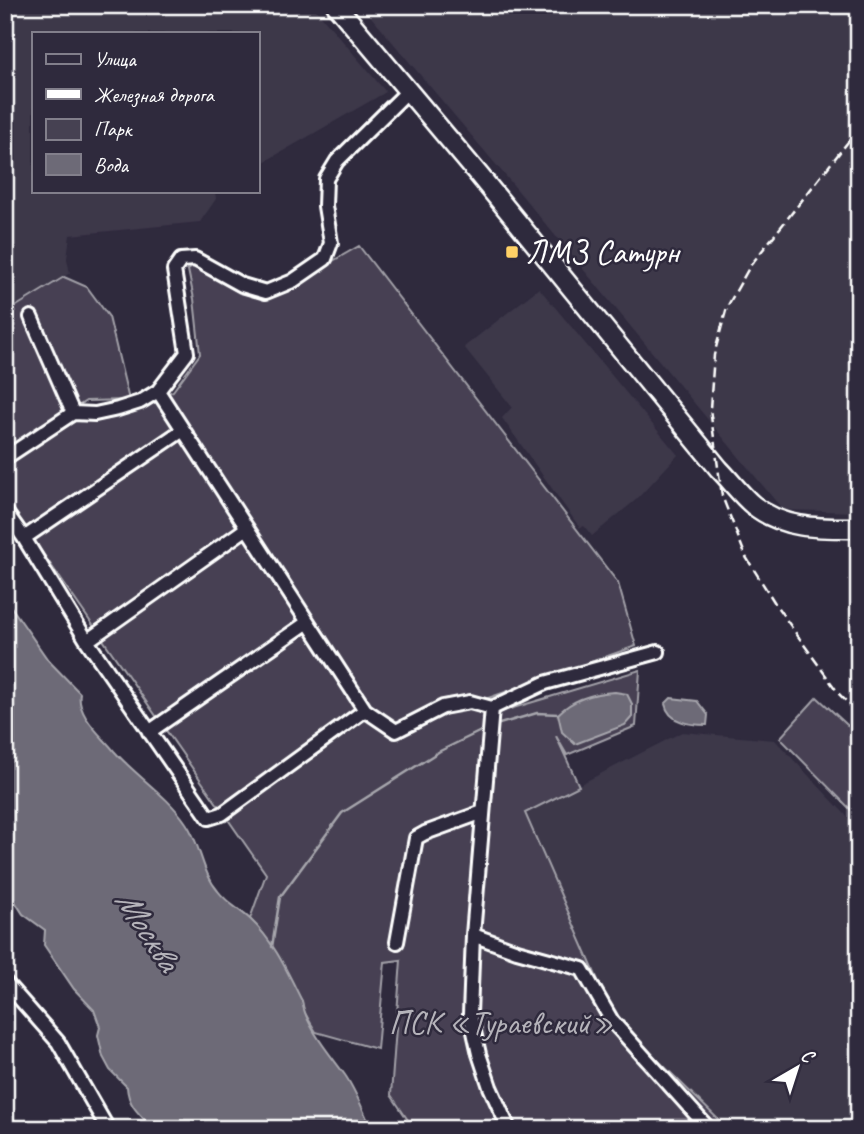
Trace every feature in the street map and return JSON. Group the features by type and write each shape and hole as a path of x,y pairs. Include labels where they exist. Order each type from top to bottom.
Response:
{"main road":[{"path":"336,5 719,468 753,505 772,517 791,524 815,528 859,528"}],"street":[{"path":"5,458 73,414 95,414 118,409 158,391 187,353 174,270 180,260 195,259 242,285 266,292 293,281 325,258 331,243 325,206 326,179 337,161 408,90"},
{"path":"31,317 73,414"},
{"path":"158,391 365,710 396,731 443,707 470,702 492,708 545,683 658,652"},
{"path":"24,538 183,430"},
{"path":"5,511 87,642 209,818 222,814 365,710"},
{"path":"87,642 247,528"},
{"path":"149,732 308,622"},
{"path":"492,708 473,935 470,1014 490,1087 509,1129"},
{"path":"397,942 416,838 483,812"},
{"path":"473,935 517,951 582,969 612,1021 709,1129"},
{"path":"5,982 58,1042 108,1129"}],"shaded area":[{"path":"5,5 312,5 386,92 259,165 259,32 32,32 32,192 215,192 216,199 200,222 70,235 67,259 70,273 5,313"},
{"path":"361,5 859,5 859,512 783,510"},
{"path":"539,288 678,455 637,499 592,536 584,526 580,528 502,418 512,407 464,347"},
{"path":"682,732 775,740 859,829 859,1129 728,1129 614,1017 524,813"}],"green space":[{"name":"ПСК «Тураевский»","path":"359,246 618,583 636,646 488,698 483,717 640,670 636,726 567,755 556,736 579,786 525,813 614,1017 728,1129 414,1129 391,1095 401,960 385,962 377,1049 316,1032 303,1010 302,1001 250,919 266,874 5,499 5,462 84,416 131,411 173,391 200,354 188,270 196,265 235,290 272,296"},
{"path":"64,277 87,287 109,317 129,400 86,401 5,453 5,313"},
{"path":"817,697 859,736 859,818 780,738"}],"water":[{"name":"Москва","path":"5,598 48,660 80,693 82,709 91,724 123,760 170,803 186,823 208,875 218,891 259,928 273,947 302,1001 308,1021 349,1081 372,1129 151,1129 135,1109 129,1099 127,1087 110,1070 103,1057 98,1035 100,1027 94,1010 74,989 44,945 45,930 23,914 5,886"},
{"path":"615,692 627,694 632,704 632,717 625,725 575,744 562,732 558,714 570,704"},
{"path":"671,698 697,701 708,715 707,725 676,719 665,704"}],"waterway":[{"path":"496,725 537,713 558,714"},
{"path":"272,947 280,897 342,813 440,751 487,728"}],"railway":[{"path":"859,128 750,266 727,307 714,355 710,409 722,496 746,557 778,608 839,694 859,714"}],"place":[{"name":"ЛМЗ Сатурн","path":"512,252"}]}
